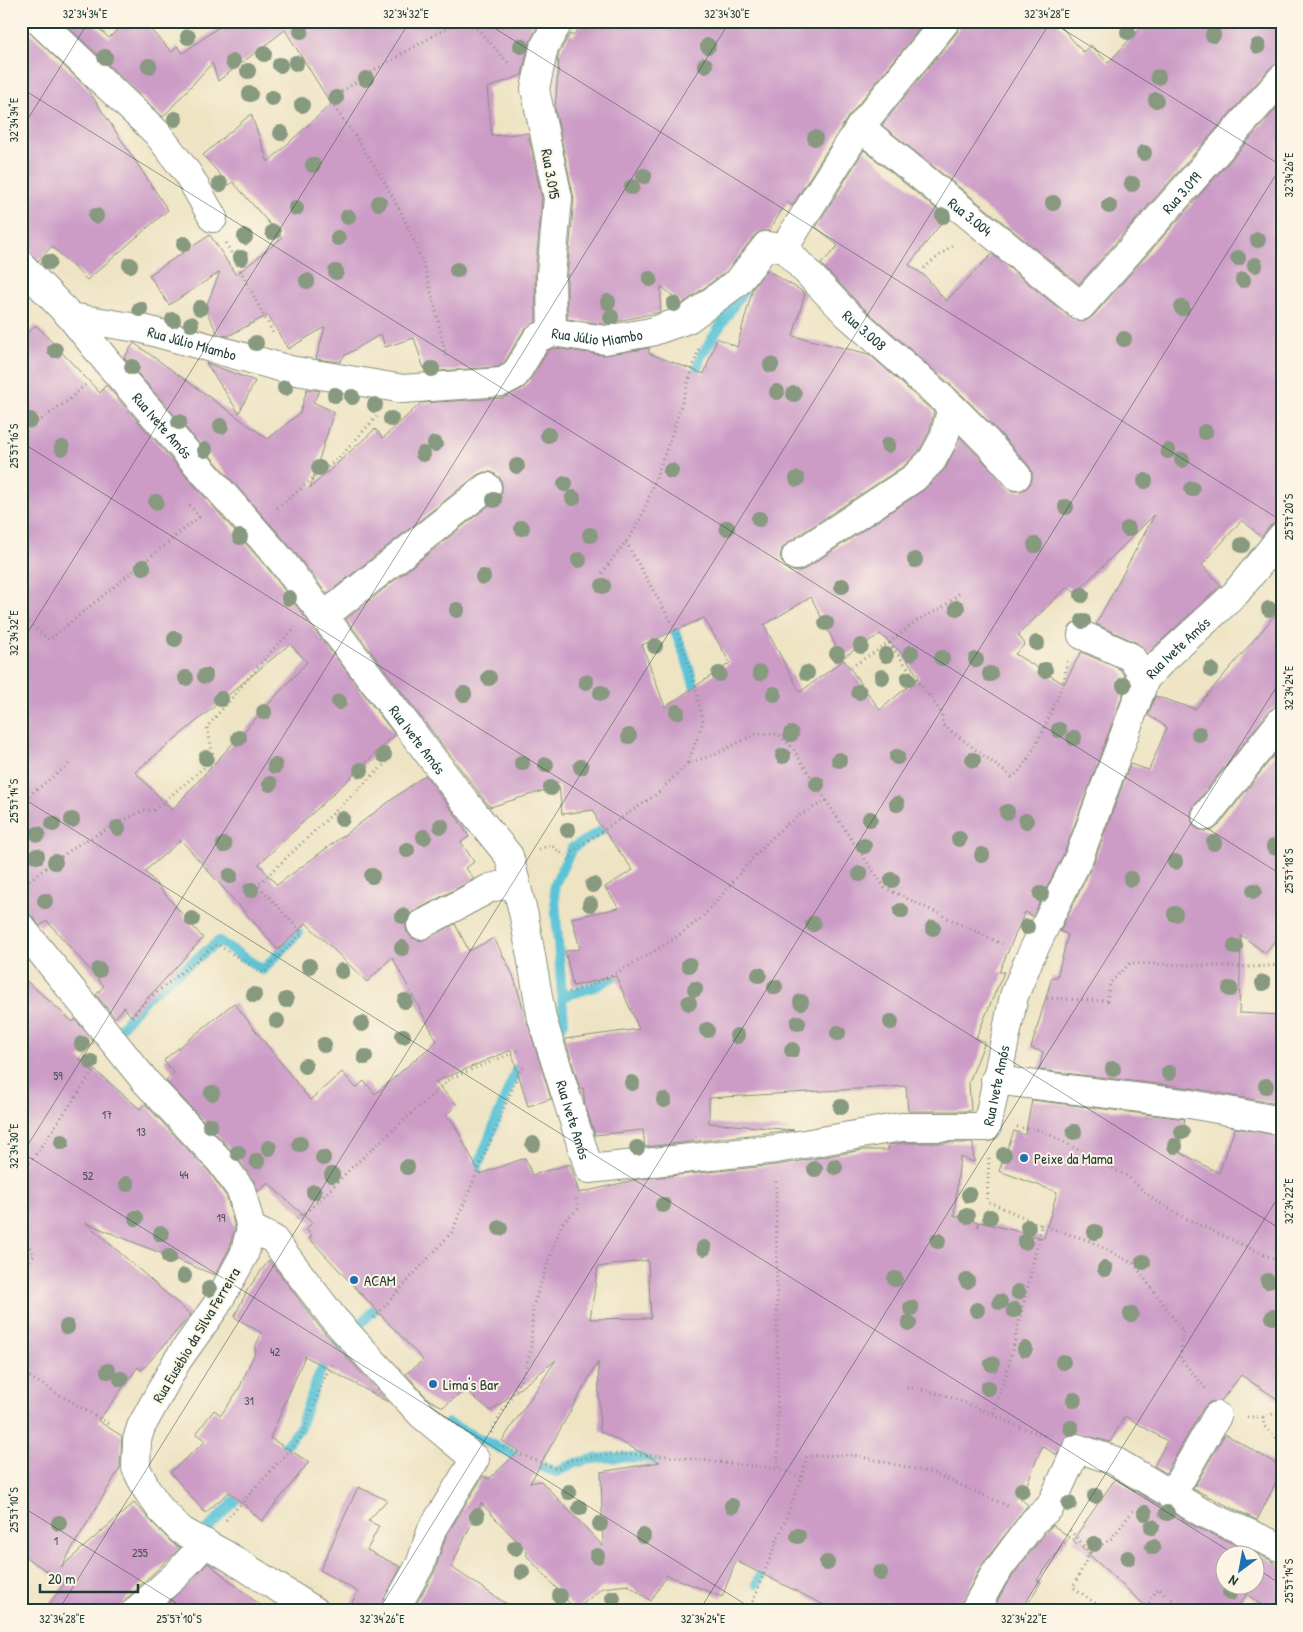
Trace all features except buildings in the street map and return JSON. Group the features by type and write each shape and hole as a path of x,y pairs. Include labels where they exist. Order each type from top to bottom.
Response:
{"street":[{"path":"39,21 156,132 188,174 213,218"},
{"name":"Rua 3.015","path":"552,332 551,275 558,198 535,89 544,47 559,21"},
{"path":"784,248 860,127 946,21"},
{"name":"Rua 3.019","path":"1081,306 1282,78"},
{"name":"Rua 3.004","path":"860,127 1081,306"},
{"name":"Rua Júlio Miambo","path":"71,317 143,329 290,370 403,389 452,384 502,382 515,375 537,338 552,332 605,340 650,332 688,319 738,282 766,246 784,248"},
{"name":"Rua 3.008","path":"784,248 847,314 952,407 987,442 1016,476"},
{"name":"Rua Ivete Amós","path":"21,265 71,317 108,363 254,529 414,736 513,869 549,1044 589,1169 776,1149 901,1127 988,1127 995,1080 1014,996 1030,957 1079,857 1145,679 1235,594 1282,536"},
{"path":"796,556 914,478 932,460 944,438 952,407"},
{"path":"320,613 487,486"},
{"path":"1082,635 1131,657 1145,679"},
{"path":"1206,816 1282,720"},
{"path":"421,925 490,888 513,869"},
{"name":"Rua Eusébio da Silva Ferreira","path":"21,927 146,1082 221,1162 241,1190 262,1233 244,1255 216,1306 177,1361 141,1427 137,1440 136,1468 146,1490 161,1510 182,1530 315,1611"},
{"path":"995,1080 1190,1104 1282,1121"},
{"path":"262,1233 334,1318 422,1415 481,1449 432,1529 420,1565 394,1611"},
{"path":"1161,1490 1217,1416"},
{"path":"974,1611 994,1575 1042,1514 1077,1448 1113,1460 1161,1490 1227,1524 1282,1548"},
{"path":"136,1611 177,1574 205,1543"}],"path":[{"path":"452,384 421,257 386,182 368,152 329,100 376,69 459,21"},
{"path":"470,21 492,48 535,89"},
{"path":"213,218 268,320 290,370"},
{"path":"924,268 979,224"},
{"path":"602,573 626,542 643,513 699,355 702,310"},
{"path":"21,434 70,399 108,363"},
{"path":"254,529 341,456 390,402 392,387"},
{"path":"21,616 49,640 199,517 186,499 208,478"},
{"path":"513,869 551,845 570,860 574,850 657,794 688,763 704,722 693,677 678,634 626,542"},
{"path":"851,666 889,643 919,619 942,608 961,592"},
{"path":"889,643 941,712 943,725 1012,777 1019,773 1040,738 1065,678 1066,663 1082,635 1098,616 1078,594"},
{"path":"21,886 79,844 144,810 153,812 214,759 207,727 276,646 320,613"},
{"path":"688,763 716,754 755,734 778,734 792,747 885,888 1030,957"},
{"path":"21,1175 114,1041 148,999 217,944 263,973 302,933 258,885 414,736"},
{"path":"21,802 69,764"},
{"path":"540,999 596,984 675,938 705,914 759,852 794,819 827,800"},
{"path":"1014,996 1107,1001 1110,983 1130,963 1252,967 1282,965"},
{"path":"262,1233 318,1202 351,1168 451,1078 502,1058 549,1044"},
{"path":"368,1324 396,1296 452,1232 520,1070 549,1044"},
{"path":"1282,1263 1187,1219 1154,1200 1127,1176 1040,1130 988,1127 987,1201 1041,1225 1090,1242 1134,1264 1183,1331 1180,1358 1204,1384 1217,1416 1263,1417 1282,1411"},
{"path":"776,1149 779,1469"},
{"path":"589,1169 574,1191 578,1209 562,1223 545,1275 539,1285 533,1306 531,1350 523,1375 481,1449 557,1469 570,1460 613,1454 666,1456 779,1469 802,1476"},
{"path":"993,1414 1008,1368 1041,1225"},
{"path":"21,1242 30,1248 34,1255 21,1272"},
{"path":"205,1543 299,1440 325,1375 335,1359"},
{"path":"21,1372 137,1440"},
{"path":"907,1388 924,1389 993,1414 1077,1448"},
{"path":"1263,1417 1264,1426 1282,1443"},
{"path":"750,1611 808,1456 853,1455 933,1473 1000,1502 1042,1514 1090,1553"},
{"path":"1106,1611 1073,1587 1090,1553 1112,1538 1161,1490"},
{"path":"1143,1611 1158,1588 1186,1611"}],"waterway":[{"path":"692,383 702,354 746,287"},
{"path":"669,620 686,659 698,700"},
{"path":"615,822 572,848 554,886 562,997 597,986 623,971"},
{"path":"113,1037 146,998 219,941 263,970 298,933 288,923"},
{"path":"472,1181 516,1070 552,1039 564,1022 562,997"},
{"path":"277,1456 299,1429 320,1372 336,1348 385,1299"},
{"path":"448,1423 530,1463 557,1472 581,1461 595,1459 623,1457 665,1458"},
{"path":"198,1539 245,1490"},
{"path":"757,1584 767,1561"}],"place":[{"name":"Peixe da Mama","path":"1024,1158"},
{"name":"ACAM","path":"354,1280"},
{"name":"Lima's Bar","path":"433,1384"}]}
